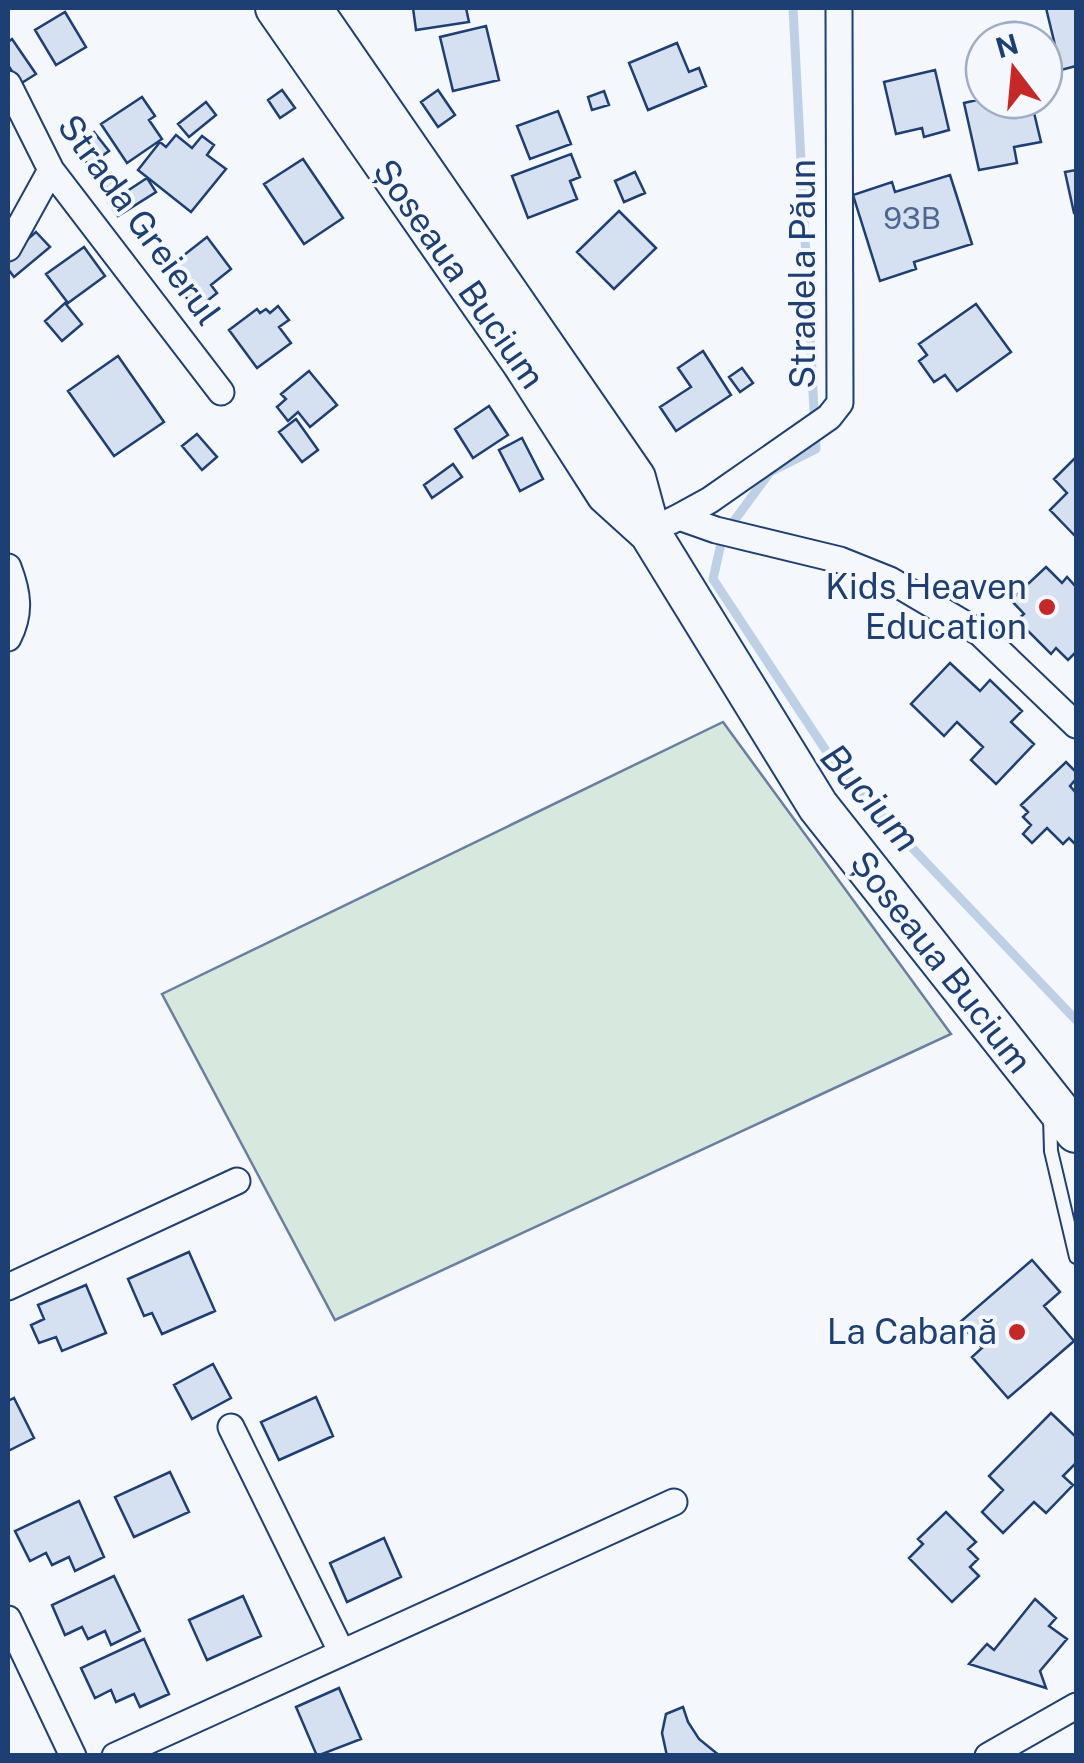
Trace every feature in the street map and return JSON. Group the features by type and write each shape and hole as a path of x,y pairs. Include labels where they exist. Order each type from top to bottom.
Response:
{"main road":[{"name":"Șoseaua Bucium","path":"276,8 523,363 607,494 664,525"},
{"name":"Șoseaua Bucium","path":"310,8 635,478 818,806 1076,1132"}],"street":[{"name":"Stradela Păun","path":"664,525 710,500 829,418 840,403 839,8"},
{"name":"Strada Greierul","path":"8,84 51,170 222,392"},
{"path":"8,248 51,170"},
{"path":"664,525 716,530 840,560 890,580 980,633 1074,719"},
{"path":"8,567 17,589 17,621 8,638"},
{"path":"8,1286 237,1181"},
{"path":"232,1427 342,1651"},
{"path":"115,1756 674,1502"},
{"path":"8,1619 73,1756"},
{"path":"988,1756 1076,1706"}],"lane":[{"path":"1050,1101 1051,1151 1076,1257"}],"shaded area":[{"path":"723,722 951,1034 335,1320 162,994"}],"building":[{"path":"413,8 466,8 469,22 416,30"},
{"path":"1046,8 1076,8 1076,66 1064,69 1064,20 1049,20"},
{"path":"65,12 86,47 56,65 35,30"},
{"path":"486,26 499,80 453,91 440,37"},
{"path":"12,39 36,74 20,84 8,65 8,42"},
{"path":"677,43 689,72 699,68 706,86 648,110 629,63"},
{"path":"935,70 949,130 924,137 922,128 896,134 884,82"},
{"path":"282,90 295,108 280,118 268,100"},
{"path":"438,90 455,115 438,127 421,102"},
{"path":"604,91 609,105 592,110 588,97"},
{"path":"142,97 155,116 149,120 162,139 127,163 101,124"},
{"path":"206,102 216,115 189,137 178,124"},
{"path":"558,111 571,144 530,159 517,126"},
{"path":"968,120 1036,120 1041,142 1014,147 1017,163 979,170"},
{"path":"94,132 109,151 99,158 119,183 110,191 75,148"},
{"path":"176,135 192,148 202,136 214,145 207,155 226,169 191,212 138,170 160,142 166,147"},
{"path":"571,154 580,177 570,181 577,199 528,218 512,176"},
{"path":"303,159 343,218 304,244 264,184"},
{"path":"1076,170 1076,213 1074,213 1065,172"},
{"path":"635,172 645,193 624,202 615,181"},
{"path":"950,175 972,244 914,262 916,269 880,281 853,195 892,182 895,192"},
{"path":"147,178 156,192 118,216 109,203"},
{"path":"619,211 656,248 614,289 577,252"},
{"path":"36,232 50,247 14,277 8,269 8,256"},
{"path":"207,237 231,269 211,285 217,293 196,310 165,270"},
{"path":"84,247 105,276 68,303 46,274"},
{"path":"65,303 82,324 62,341 45,321"},
{"path":"976,304 1011,352 957,391 945,375 934,382 919,361 927,355 919,344"},
{"path":"278,306 289,320 279,327 291,343 257,368 229,330 257,309 270,313"},
{"path":"703,351 731,395 676,431 660,407 691,387 678,368"},
{"path":"118,356 164,422 114,456 68,391"},
{"path":"742,368 753,383 740,392 729,377"},
{"path":"309,371 337,405 310,427 298,412 288,421 277,407 286,399 281,394"},
{"path":"489,406 508,435 473,458 455,429"},
{"path":"296,419 318,450 302,462 279,432"},
{"path":"197,434 217,457 202,470 182,446"},
{"path":"522,438 543,479 520,491 499,450"},
{"path":"1076,457 1076,537 1050,510 1067,493 1054,479"},
{"path":"453,464 462,477 432,498 424,485"},
{"name":"Kids Heaven Education","path":"1046,567 1062,583 1067,577 1076,587 1076,652 1068,660 1056,648 1051,654 1017,620 1024,614 1011,600"},
{"path":"950,663 980,691 990,680 1022,711 1011,722 1034,744 996,784 971,760 983,747 957,722 944,736 911,704"},
{"path":"1066,762 1076,772 1070,786 1076,793 1076,845 1069,838 1063,844 1047,828 1032,843 1023,834 1031,825 1023,817 1028,812 1021,805"},
{"path":"189,1252 215,1311 162,1334 152,1313 144,1316 128,1279"},
{"name":"La Cabană","path":"1032,1260 1060,1292 1044,1306 1074,1341 1008,1398 972,1357 982,1348 959,1323"},
{"path":"86,1285 106,1333 62,1351 56,1337 39,1343 31,1325 44,1319 38,1305"},
{"path":"213,1364 231,1398 192,1419 174,1385"},
{"path":"316,1397 333,1436 279,1460 261,1422"},
{"path":"14,1398 34,1438 8,1451 8,1401"},
{"path":"1051,1413 1076,1437 1076,1463 1063,1476 1073,1485 1046,1513 1034,1502 1003,1533 982,1512 1003,1490 989,1476"},
{"path":"170,1472 189,1512 134,1537 115,1497"},
{"path":"79,1501 104,1557 75,1571 69,1557 52,1565 46,1553 30,1561 15,1531"},
{"path":"946,1512 976,1542 968,1549 978,1559 970,1567 979,1576 952,1602 909,1558 923,1544 918,1539"},
{"path":"384,1538 401,1577 347,1602 330,1563"},
{"path":"114,1576 140,1631 111,1645 105,1631 88,1639 82,1627 65,1635 52,1605"},
{"path":"243,1596 261,1636 207,1660 189,1620"},
{"path":"1035,1599 1056,1618 1049,1626 1067,1639 1040,1671 1046,1688 969,1664 987,1644 994,1650"},
{"path":"144,1639 169,1694 140,1707 134,1694 116,1702 111,1690 95,1698 81,1668"},
{"path":"339,1688 361,1739 317,1756 296,1707"},
{"path":"683,1707 699,1739 720,1756 667,1756 662,1733 666,1714"}],"waterway":[{"name":"Bucium","path":"734,521 770,472 816,449 793,8"},
{"name":"Bucium","path":"720,548 713,579 840,772 1076,1020"}],"place":[{"name":"Kids Heaven Education","path":"1047,607"},
{"name":"La Cabană","path":"1017,1332"}]}
